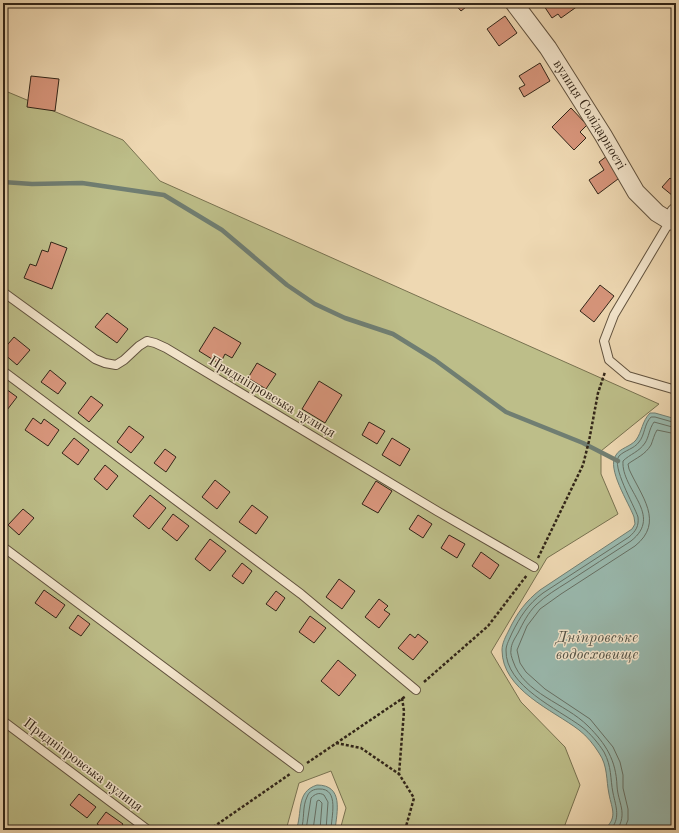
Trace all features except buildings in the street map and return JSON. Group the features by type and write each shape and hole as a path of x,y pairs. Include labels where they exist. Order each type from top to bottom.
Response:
{"street":[{"name":"вулиця Солідарності","path":"514,3 548,48 603,135 636,192 657,213 673,217"}],"lane":[{"path":"673,217 614,315 604,341 609,360 628,376 676,390"},
{"name":"Придніпровська вулиця","path":"3,292 95,359 105,363 116,365 146,341 155,343 437,511 534,566"},
{"path":"3,371 301,594 416,690"},
{"path":"3,547 299,768"},
{"name":"Придніпровська вулиця","path":"3,721 148,830"}],"path":[{"path":"209,830 402,698 416,690 488,626 534,566 583,465 598,393 609,360"},
{"path":"399,774 404,711 402,698"},
{"path":"336,743 361,748 399,774 414,798 405,830"}],"green space":[{"path":"3,90 123,140 160,181 659,404 601,451 601,474 618,514 547,558 491,652 521,702 565,747 580,785 563,830 340,830 346,808 331,771 299,783 286,830 3,830"}],"water":[{"name":"Дніпровське водосховище","path":"650,413 676,419 676,830 604,830 611,821 613,813 602,758 593,744 582,732 531,698 510,677 504,664 502,647 505,637 515,618 535,594 632,529 635,524 634,517 619,486 614,468 614,461 618,453 636,440 640,434 645,419"},
{"path":"317,785 326,786 335,794 337,801 337,815 335,830 296,830 301,804 305,793 310,788"}],"waterway":[{"path":"3,182 32,184 82,183 164,195 222,230 287,285 315,304 345,318 393,334 435,360 506,412 583,443 618,461"}]}
